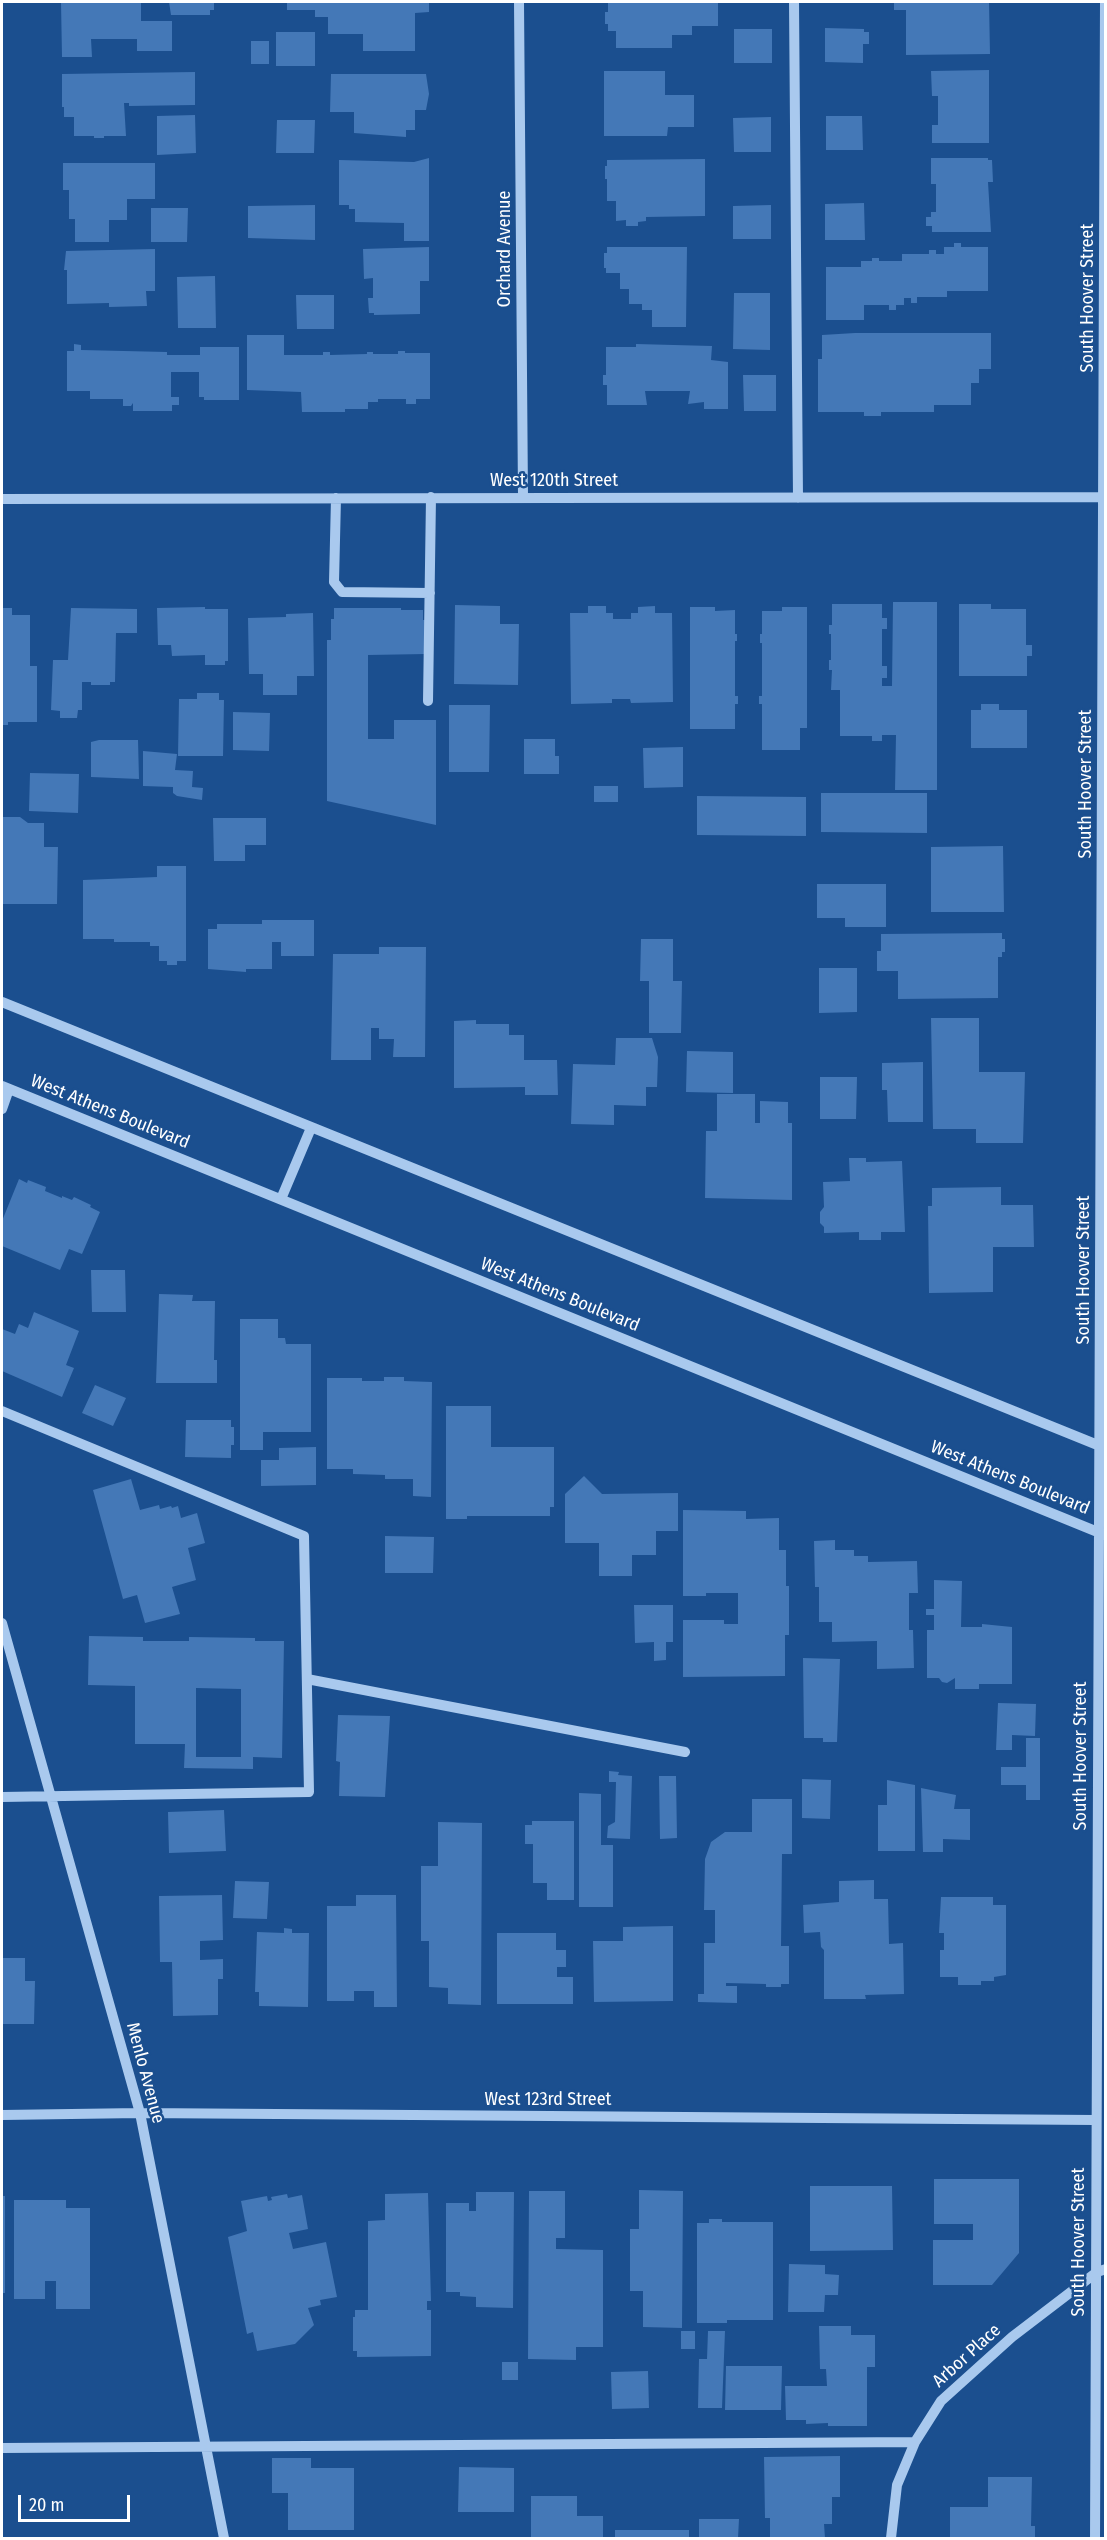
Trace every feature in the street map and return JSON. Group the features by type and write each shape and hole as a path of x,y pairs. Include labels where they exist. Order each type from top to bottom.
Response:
{"street":[{"name":"Orchard Avenue","path":"519,2 523,497"},
{"path":"794,2 798,498"},
{"name":"South Hoover Street","path":"1095,2538 1101,2271 1095,2120 1103,1447 1105,2"},
{"path":"428,701 431,497"},
{"name":"West 120th Street","path":"2,499 1105,497"},
{"path":"336,498 334,582 342,592 430,593"},
{"path":"2,1002 1103,1447"},
{"path":"2,1109 5,1088"},
{"name":"West Athens Boulevard","path":"5,1088 1102,1534"},
{"path":"281,1199 311,1128"},
{"path":"2,1411 304,1536 309,1792 2,1797"},
{"name":"Menlo Avenue","path":"2,1623 140,2113 224,2538"},
{"path":"307,1679 685,1752"},
{"name":"West 123rd Street","path":"2,2115 140,2113 1095,2120"},
{"name":"Arbor Place","path":"891,2538 897,2485 915,2442 941,2401 1012,2337 1101,2271"},
{"path":"2,2448 915,2442"}],"building":[{"path":"61,2 141,2 141,21 172,21 172,51 137,51 137,39 91,39 92,57 62,57"},
{"path":"169,2 214,2 214,10 210,10 210,15 171,15"},
{"path":"287,2 429,2 429,12 415,13 415,51 363,51 363,34 328,34 328,17 315,17 315,10 287,10"},
{"path":"608,2 718,2 718,26 692,26 692,35 672,35 672,48 616,48 616,31 608,31 608,24 605,24"},
{"path":"894,2 989,2 990,54 906,55 906,10 894,10"},
{"path":"825,28 864,29 864,32 869,32 869,44 863,44 863,63 825,62"},
{"path":"734,29 772,29 772,63 734,63"},
{"path":"276,32 315,32 315,66 276,66"},
{"path":"251,41 269,41 269,64 251,64"},
{"path":"989,70 989,143 932,143 932,125 938,125 938,96 932,96 931,71"},
{"path":"604,71 665,71 665,95 694,95 694,127 668,127 667,136 604,136"},
{"path":"195,72 195,105 129,106 129,103 124,103 126,136 94,138 94,136 74,136 74,117 64,117 62,74"},
{"path":"331,74 426,74 429,94 426,110 415,110 415,130 406,130 406,137 354,133 354,112 330,112"},
{"path":"195,115 196,153 157,155 157,116"},
{"path":"826,116 862,116 863,150 826,150"},
{"path":"771,117 771,152 734,152 733,118"},
{"path":"277,120 315,120 314,153 276,153"},
{"path":"429,158 429,241 404,241 404,223 355,222 355,209 349,209 349,205 339,205 339,160 414,162"},
{"path":"931,158 988,158 992,160 993,182 988,182 991,232 932,232 932,226 926,226 926,217 931,217 931,212 936,212 936,184 931,184"},
{"path":"705,159 705,216 646,217 646,221 638,222 638,226 626,226 626,220 616,221 616,201 607,201 605,166 607,166 607,160"},
{"path":"63,163 155,163 155,199 127,199 127,220 109,220 109,242 75,242 75,219 69,219 69,190 63,190"},
{"path":"864,203 865,240 825,240 825,204"},
{"path":"315,205 315,240 248,238 248,206"},
{"path":"771,205 771,239 733,239 733,206"},
{"path":"151,208 188,208 187,242 151,242"},
{"path":"954,243 961,243 961,247 988,247 988,291 947,291 947,297 917,297 917,303 911,303 911,298 904,298 904,305 896,305 896,310 889,310 889,305 864,305 864,320 826,320 826,267 861,267 861,261 872,261 872,258 879,258 879,261 902,261 902,254 929,254 929,250 936,250 936,254 944,254 944,247 954,247"},
{"path":"429,247 429,281 420,281 420,314 374,315 374,313 369,313 368,298 373,298 373,278 364,279 363,249"},
{"path":"607,247 687,247 686,327 652,327 652,310 642,310 642,304 629,304 629,289 620,289 620,273 606,273 606,268 604,268 604,253 607,253"},
{"path":"155,249 155,291 146,291 147,306 109,307 109,303 67,304 67,270 64,270 66,251"},
{"path":"215,276 216,328 178,328 177,277"},
{"path":"734,293 770,293 770,350 733,349"},
{"path":"296,295 334,295 334,329 297,329"},
{"path":"991,333 991,369 979,369 979,383 971,383 971,405 934,405 934,412 881,412 881,416 864,416 864,412 818,412 818,359 822,359 822,335"},
{"path":"247,335 284,335 284,355 323,355 323,352 330,352 330,355 367,354 367,352 398,354 398,351 430,353 430,399 416,399 416,404 406,404 406,399 378,399 378,402 368,402 368,409 345,409 345,412 302,412 301,392 247,390"},
{"path":"74,344 81,345 81,350 167,352 167,355 200,355 200,347 239,347 239,400 204,400 204,397 199,397 199,372 171,372 171,397 179,397 179,405 172,405 172,411 133,411 133,403 131,406 123,406 123,399 90,399 90,391 67,391 67,351 74,351"},
{"path":"636,344 712,346 711,360 728,362 728,409 704,409 704,402 688,404 690,391 645,391 647,405 607,405 607,385 603,385 603,375 606,375 606,347 636,347"},
{"path":"743,375 776,375 776,411 744,411"},
{"path":"893,602 937,602 937,790 895,790 896,735 882,735 882,741 872,741 872,736 840,736 840,690 831,690 832,670 829,670 831,634 829,634 829,625 832,625 832,604 882,604 882,618 887,618 887,629 882,629 882,666 887,666 887,678 882,678 882,686 892,686"},
{"path":"959,604 991,604 991,609 1026,609 1026,645 1032,645 1032,656 1027,656 1027,676 959,676"},
{"path":"455,605 500,606 500,624 519,624 518,685 454,684"},
{"path":"588,606 606,606 606,613 613,613 613,619 631,619 631,613 638,613 638,607 655,606 655,613 672,613 673,702 631,703 630,699 612,699 612,703 571,704 570,613 588,613"},
{"path":"205,607 205,609 228,609 228,661 225,661 225,665 205,665 205,655 172,656 171,645 158,645 157,608"},
{"path":"690,607 715,607 715,611 735,610 737,641 735,641 735,696 738,696 738,704 735,704 735,729 690,729"},
{"path":"782,607 807,607 807,728 800,728 800,750 762,750 762,704 759,704 759,696 762,696 760,634 762,634 762,611 782,611"},
{"path":"2,608 12,608 12,615 30,615 30,666 37,666 37,722 8,722 8,725 2,725"},
{"path":"71,608 137,609 137,633 116,633 115,682 110,682 110,685 91,685 91,682 82,682 82,710 78,710 77,718 60,718 60,711 51,710 53,660 68,660"},
{"path":"334,608 423,610 423,620 426,620 426,654 368,655 368,739 394,739 394,720 436,720 436,825 327,801 327,640 331,640 331,619 334,619"},
{"path":"313,613 314,676 297,676 297,695 263,695 263,674 249,674 248,618 286,617 286,614"},
{"path":"197,693 219,693 219,700 224,700 223,756 178,756 179,699 197,699"},
{"path":"981,704 999,704 999,710 1027,710 1027,748 971,748 971,710 981,710"},
{"path":"449,705 490,705 489,772 449,772"},
{"path":"233,712 270,713 269,751 233,750"},
{"path":"524,739 555,739 555,756 559,756 559,774 524,774"},
{"path":"138,740 139,779 91,777 91,742"},
{"path":"683,747 683,787 644,788 643,748"},
{"path":"143,751 177,754 175,770 193,771 192,787 203,788 202,800 177,796 173,793 173,787 143,786"},
{"path":"30,773 79,774 78,813 29,811"},
{"path":"594,786 618,786 618,802 594,802"},
{"path":"821,793 927,793 927,833 821,832"},
{"path":"697,796 806,797 806,836 697,835"},
{"path":"2,817 20,817 28,823 44,823 44,847 58,847 57,904 2,904"},
{"path":"213,818 266,818 266,845 245,845 245,861 214,861"},
{"path":"1003,846 1004,912 931,912 931,847"},
{"path":"157,866 186,866 186,961 177,961 177,965 167,965 167,961 159,961 159,946 150,946 150,942 83,939 83,880 157,877"},
{"path":"817,884 886,884 886,927 845,927 845,918 817,918"},
{"path":"262,920 314,920 314,956 281,956 281,942 272,942 272,969 246,969 246,972 208,969 208,929 217,929 217,924 262,924"},
{"path":"1002,933 1002,939 1005,939 1005,952 1002,952 1002,957 998,957 998,998 898,999 898,971 877,971 877,951 881,951 881,934"},
{"path":"641,939 673,939 673,981 682,981 681,1033 649,1033 649,981 640,981"},
{"path":"379,947 426,947 425,1057 393,1057 394,1039 379,1039 379,1028 371,1028 371,1060 331,1060 333,954 379,954"},
{"path":"819,968 857,968 857,1012 819,1013"},
{"path":"931,1018 979,1018 979,1072 1025,1072 1023,1143 976,1143 976,1129 933,1129"},
{"path":"476,1020 476,1024 509,1024 509,1035 524,1035 524,1060 557,1060 558,1095 525,1095 525,1087 454,1088 454,1021"},
{"path":"616,1038 652,1038 658,1057 657,1087 646,1087 646,1106 614,1105 614,1125 571,1124 573,1064 615,1065"},
{"path":"687,1051 733,1052 733,1093 686,1092"},
{"path":"923,1062 923,1122 888,1122 887,1090 882,1090 882,1063"},
{"path":"820,1077 857,1077 856,1119 820,1119"},
{"path":"717,1094 755,1094 755,1123 760,1123 760,1101 788,1102 788,1123 792,1123 792,1200 705,1198 706,1131 717,1131"},
{"path":"849,1158 866,1158 866,1162 902,1161 905,1232 881,1232 881,1240 859,1240 859,1232 824,1233 824,1227 820,1223 820,1212 824,1207 823,1182 850,1181"},
{"path":"19,1179 46,1187 45,1191 62,1198 62,1196 72,1200 74,1197 100,1212 82,1254 69,1249 60,1270 2,1246 2,1221"},
{"path":"1001,1187 1001,1205 1033,1205 1034,1247 993,1247 993,1292 929,1293 928,1206 932,1206 932,1188"},
{"path":"91,1270 125,1270 126,1312 92,1312"},
{"path":"159,1294 193,1295 192,1301 215,1301 214,1360 217,1360 217,1383 156,1383"},
{"path":"34,1312 79,1331 66,1365 74,1368 62,1397 2,1371 2,1329 15,1334 19,1324 28,1328"},
{"path":"240,1319 278,1319 278,1338 285,1338 286,1344 311,1344 311,1432 263,1432 263,1450 240,1450"},
{"path":"384,1377 404,1377 404,1381 432,1382 431,1497 413,1496 413,1479 385,1479 385,1475 353,1474 353,1469 327,1469 327,1378 362,1378 362,1381 384,1381"},
{"path":"95,1385 126,1398 113,1426 82,1413"},
{"path":"446,1406 491,1406 491,1447 554,1447 554,1507 550,1507 550,1516 467,1516 467,1519 446,1519"},
{"path":"186,1420 231,1420 231,1427 234,1427 234,1445 231,1445 231,1458 185,1457"},
{"path":"316,1447 316,1485 261,1486 261,1460 279,1460 279,1448"},
{"path":"584,1476 602,1494 678,1493 678,1531 656,1531 656,1555 632,1555 632,1576 599,1576 599,1543 565,1543 565,1494"},
{"path":"131,1479 140,1510 159,1505 160,1509 178,1506 181,1518 197,1513 205,1543 188,1548 196,1580 172,1587 180,1614 145,1623 137,1595 123,1599 93,1490"},
{"path":"683,1510 746,1511 746,1519 779,1518 779,1550 786,1550 786,1586 789,1586 789,1635 785,1635 785,1676 683,1677 683,1620 724,1620 724,1624 738,1624 738,1593 683,1596"},
{"path":"385,1536 434,1537 433,1573 385,1573"},
{"path":"835,1540 835,1550 854,1550 854,1556 868,1556 868,1562 917,1561 918,1593 909,1593 909,1630 913,1630 914,1668 877,1669 877,1641 832,1642 832,1622 819,1622 819,1587 815,1587 814,1541"},
{"path":"934,1580 962,1581 961,1627 982,1627 982,1624 1012,1627 1012,1684 979,1684 979,1689 955,1689 955,1678 947,1683 942,1682 939,1678 927,1678 927,1630 934,1630 934,1615 926,1615 926,1609 934,1609"},
{"path":"634,1605 673,1605 673,1642 666,1642 666,1660 654,1661 654,1642 635,1643"},
{"path":"89,1636 143,1637 143,1641 189,1641 189,1637 284,1641 282,1758 253,1757 253,1769 184,1768 185,1744 135,1744 135,1686 88,1685","holes":["196,1688 241,1689 241,1757 196,1757"]},
{"path":"803,1658 840,1659 837,1742 823,1742 823,1738 804,1738"},
{"path":"998,1703 1036,1704 1035,1736 1012,1735 1012,1750 996,1750"},
{"path":"338,1715 390,1716 385,1797 339,1796 340,1762 336,1761"},
{"path":"1026,1738 1040,1738 1040,1800 1026,1800 1026,1785 1001,1785 1001,1767 1026,1767"},
{"path":"609,1771 619,1772 618,1775 632,1776 630,1839 607,1838 608,1826 615,1822 616,1782 609,1782"},
{"path":"659,1776 676,1776 677,1838 660,1839"},
{"path":"802,1779 831,1780 830,1819 802,1818"},
{"path":"887,1780 915,1785 915,1851 878,1851 878,1805 887,1805"},
{"path":"921,1788 956,1795 954,1809 970,1809 970,1840 943,1839 943,1852 923,1852"},
{"path":"579,1793 601,1794 601,1845 613,1845 613,1907 579,1907"},
{"path":"752,1799 792,1799 792,1854 782,1854 781,1946 789,1946 789,1984 781,1984 781,1987 766,1987 766,1984 726,1983 726,1986 737,1986 737,2003 698,2002 698,1994 704,1994 704,1943 715,1943 715,1910 704,1910 705,1859 711,1842 725,1832 752,1832"},
{"path":"224,1810 226,1851 169,1853 168,1812"},
{"path":"532,1821 574,1821 574,1900 547,1900 547,1883 533,1883 533,1844 525,1844 525,1825 532,1825"},
{"path":"438,1822 482,1823 481,2005 448,2004 448,1988 429,1987 429,1941 421,1941 421,1866 438,1866"},
{"path":"874,1880 874,1899 888,1899 889,1944 903,1943 904,1994 865,1995 866,1999 824,1999 824,1950 821,1947 820,1932 804,1933 803,1905 839,1902 839,1881"},
{"path":"235,1881 269,1882 267,1919 233,1918"},
{"path":"222,1895 223,1940 200,1941 200,1960 223,1959 223,1979 218,1979 218,2015 173,2016 172,1962 160,1962 159,1896"},
{"path":"356,1895 396,1895 397,2007 374,2007 374,1991 354,1991 354,2001 327,2001 327,1906 356,1906"},
{"path":"941,1897 993,1897 993,1905 1006,1905 1006,1975 994,1977 994,1981 981,1981 981,1985 958,1985 958,1977 940,1977 940,1950 944,1950 944,1933 939,1933"},
{"path":"673,1926 673,2001 594,2002 593,1941 623,1941 623,1927"},
{"path":"284,1928 292,1929 292,1933 309,1933 308,2007 259,2006 259,1992 255,1992 257,1932 284,1933"},
{"path":"497,1933 556,1933 556,1950 566,1950 566,1967 557,1967 557,1977 573,1977 573,2004 497,2004"},
{"path":"2,1958 25,1958 25,1981 35,1981 34,2024 2,2024"},
{"path":"934,2179 1019,2179 1019,2253 992,2285 933,2285 933,2240 973,2240 973,2224 934,2224"},
{"path":"810,2186 892,2186 893,2250 810,2251"},
{"path":"639,2190 683,2191 682,2328 643,2327 643,2291 630,2291 630,2229 639,2229"},
{"path":"529,2191 565,2191 565,2238 556,2238 556,2249 603,2250 603,2347 576,2347 576,2360 528,2359"},
{"path":"476,2192 514,2192 513,2308 476,2307 476,2297 460,2296 460,2292 446,2292 446,2203 469,2203 469,2211 476,2211"},
{"path":"428,2193 431,2301 427,2301 427,2310 431,2310 431,2356 357,2357 357,2351 353,2351 353,2317 355,2317 355,2310 368,2310 368,2221 385,2220 385,2194"},
{"path":"287,2194 288,2198 302,2195 308,2229 289,2233 293,2249 326,2242 337,2297 320,2300 321,2305 308,2308 314,2325 295,2344 257,2351 253,2332 247,2334 228,2237 247,2231 241,2201 267,2196 268,2201 272,2200 271,2197"},
{"path":"2,2196 5,2196 5,2293 2,2293"},
{"path":"14,2200 66,2200 66,2208 90,2208 90,2309 56,2309 56,2281 45,2281 45,2299 14,2299"},
{"path":"709,2219 722,2219 722,2222 773,2222 773,2320 727,2320 727,2323 697,2323 697,2223 709,2223"},
{"path":"789,2264 825,2265 825,2274 839,2275 838,2295 825,2295 824,2312 788,2312"},
{"path":"819,2326 851,2326 851,2335 875,2335 875,2367 867,2367 867,2426 828,2426 828,2423 806,2424 806,2420 786,2420 785,2386 827,2386 826,2369 820,2369"},
{"path":"681,2331 695,2331 695,2349 681,2349"},
{"path":"708,2331 725,2331 722,2408 698,2408 699,2359 707,2359"},
{"path":"502,2362 518,2362 518,2380 502,2380"},
{"path":"726,2366 782,2366 781,2410 725,2410"},
{"path":"648,2371 649,2408 612,2409 611,2372"},
{"path":"840,2456 840,2497 832,2497 832,2524 824,2524 825,2538 770,2538 770,2518 765,2518 764,2457"},
{"path":"272,2458 311,2458 311,2468 354,2468 354,2530 288,2530 288,2493 272,2493"},
{"path":"459,2467 514,2468 514,2512 458,2512"},
{"path":"988,2477 1032,2477 1031,2526 1035,2526 1035,2538 950,2538 950,2507 988,2507"},
{"path":"531,2496 577,2496 577,2516 603,2516 603,2538 531,2538"},
{"path":"699,2519 739,2519 738,2538 699,2538"},
{"path":"615,2530 689,2530 689,2538 615,2538"}]}
